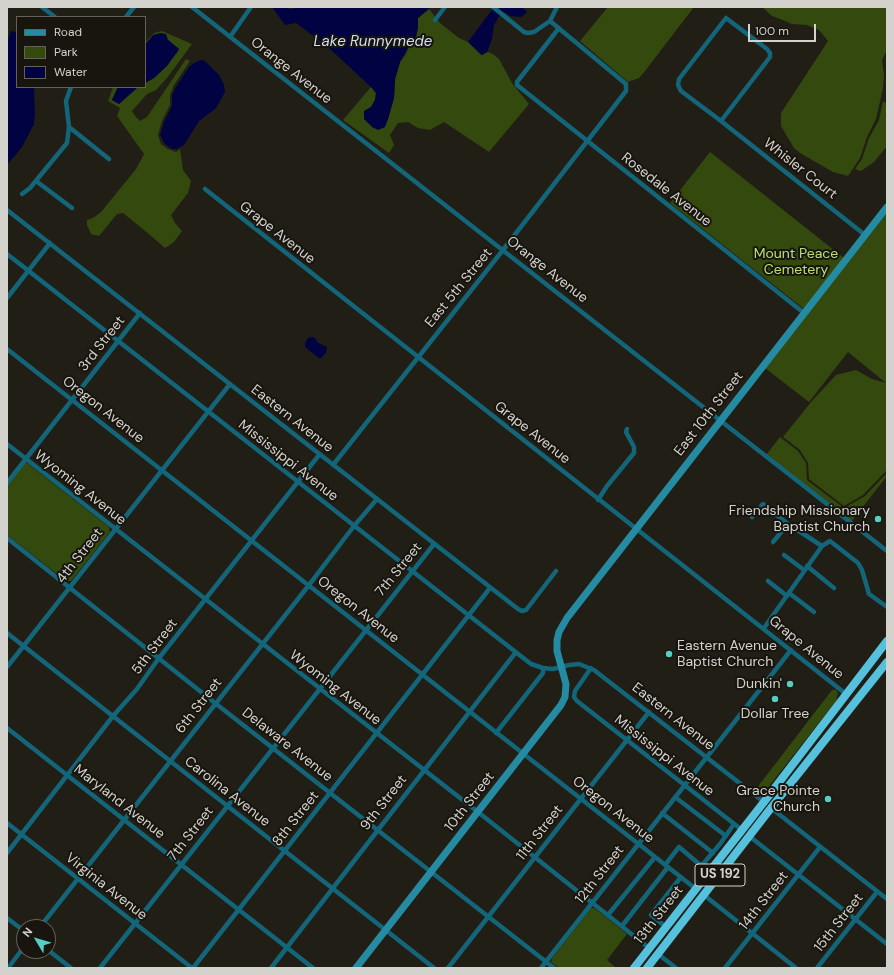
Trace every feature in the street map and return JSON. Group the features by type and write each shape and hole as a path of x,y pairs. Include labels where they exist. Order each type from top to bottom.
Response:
{"highway":[{"name":"US 192","path":"764,802 887,641"},
{"name":"US 192","path":"771,808 887,662"},
{"path":"808,762 810,752 844,709 846,694"},
{"path":"771,808 772,798 802,759 801,753"},
{"path":"735,854 739,842 763,811 764,802"},
{"name":"13th Street","path":"634,968 696,889 730,839 742,830 764,802"},
{"name":"13th Street","path":"647,968 771,808"},
{"path":"704,895 702,891 703,887 729,854 730,839"},
{"path":"677,929 680,917 696,897 696,889"},
{"path":"658,954 656,946 666,934 666,927"},
{"path":"640,968 650,956 649,948"}],"street":[{"path":"42,7 54,16"},
{"path":"127,16 134,7"},
{"name":"Orange Avenue","path":"192,7 887,551"},
{"path":"230,36 251,7"},
{"path":"435,20 445,7"},
{"path":"493,7 524,32 531,33 550,20 557,7"},
{"name":"Whisler Court","path":"721,121 770,58 770,53 767,49 726,18 679,79 678,85 681,91 865,235"},
{"path":"550,20 559,28"},
{"name":"Rosedale Avenue","path":"559,28 517,82 517,85 804,314"},
{"name":"East 5th Street","path":"333,465 503,250 626,91 626,84 559,28"},
{"path":"22,194 30,188 67,143 69,127 66,101 71,88"},
{"path":"69,127 109,159"},
{"path":"36,181 72,208"},
{"name":"Grape Avenue","path":"205,189 846,694"},
{"name":"East 10th Street","path":"557,640 567,618 887,207"},
{"name":"Eastern Avenue","path":"7,210 518,609 522,611 526,610 556,571"},
{"path":"7,298 50,243"},
{"name":"Mississippi Avenue","path":"7,254 531,664 543,668"},
{"name":"3rd Street","path":"7,483 140,313"},
{"name":"Oregon Avenue","path":"7,349 696,889"},
{"name":"4th Street","path":"7,667 230,384"},
{"path":"598,500 607,486 634,453 634,447 626,432 626,429"},
{"name":"Wyoming Avenue","path":"7,444 376,734 478,812 649,948"},
{"name":"5th Street","path":"7,853 319,455"},
{"name":"6th Street","path":"46,919 354,526 377,499"},
{"path":"752,517 762,504 788,524 822,546"},
{"path":"773,542 788,524"},
{"name":"Delaware Avenue","path":"7,538 554,968"},
{"path":"764,628 822,546 830,541 858,563 862,570 869,594 887,608"},
{"name":"7th Street","path":"100,968 434,544"},
{"path":"784,555 806,568 834,588"},
{"path":"768,581 814,612"},
{"name":"8th Street","path":"192,968 490,588"},
{"name":"Carolina Avenue","path":"7,633 434,968"},
{"name":"10th Street","path":"356,968 524,755 561,705 566,690 562,666 557,651 557,640"},
{"name":"12th Street","path":"541,968 791,650"},
{"name":"9th Street","path":"271,968 516,652"},
{"name":"Eastern Avenue","path":"562,666 574,664 591,668 764,802"},
{"path":"496,733 543,673 543,668 553,669 562,666"},
{"name":"Mississippi Avenue","path":"591,668 576,687 574,697 579,703 742,830"},
{"name":"11th Street","path":"448,968 649,712"},
{"name":"Maryland Avenue","path":"7,728 313,968"},
{"path":"675,797 730,839"},
{"path":"771,808 887,899"},
{"path":"662,813 713,853"},
{"name":"Virginia Avenue","path":"7,823 192,968"},
{"path":"622,926 679,847 699,864 703,864 713,853 730,839 734,824"},
{"path":"749,836 887,944"},
{"name":"14th Street","path":"725,968 820,847"},
{"path":"608,916 655,857"},
{"path":"666,927 651,915 681,877"},
{"name":"15th Street","path":"818,968 877,892"},
{"path":"704,895 796,968"},
{"path":"7,918 16,925"},
{"path":"658,954 676,968"},
{"path":"56,956 71,968"},
{"path":"8,968 16,958"}],"green space":[{"path":"608,7 694,7 639,78 628,82 580,41"},
{"path":"762,7 887,7 887,50 882,60 884,75 883,88 876,119 867,137 860,158 848,176 833,172 800,153 794,148 781,126 781,113 828,41 819,30 807,25 792,24 772,16"},
{"path":"429,9 440,23 459,38 468,42 481,55 488,52 499,59 512,83 529,104 489,152 444,122 430,130 418,128 408,122 398,123 390,135 394,145 389,153 343,120 371,87 376,93 375,100 371,107 364,111 388,119 394,98 395,80 400,62 406,54 411,42 416,37 418,18"},
{"path":"162,31 192,44 167,78 156,90 147,94 132,111 140,121 147,117 186,59 190,61 174,85 170,95 170,105 162,121 158,135 161,144 168,149 176,152 180,149 183,170 191,181 188,193 171,215 175,223 182,231 174,242 165,248 123,213 117,214 99,236 91,234 87,225 87,220 93,218 101,212 136,169 144,154 117,116 120,108 108,101 113,88 118,88 112,100 119,104 137,88 146,88 146,82 154,78 177,53 179,49 168,40 148,41 146,44 154,33"},
{"path":"883,101 887,104 887,146 874,162 861,171 855,169 862,159 869,138 879,120"},
{"name":"Mount Peace Cemetery","path":"710,152 844,258 804,309 670,203"},
{"path":"887,213 887,470 863,495 844,506 809,479 808,463 800,450 783,437 811,402 836,375 856,370 872,379 886,383 848,352 809,402 765,368"},
{"path":"780,437 798,451 806,463 807,480 844,508 865,496 887,473 887,476 851,522 766,455"},
{"path":"25,463 27,463 109,527 110,532 71,581 66,581 7,535 7,486"},
{"path":"833,688 836,690 838,693 836,701 763,794 756,789 832,690 835,690"},
{"path":"591,908 597,910 627,934 607,960 616,968 559,968 551,962 552,958"}],"water":[{"name":"Lake Runnymede","path":"272,7 291,9 299,7 431,7 418,18 416,37 411,42 400,62 395,79 394,98 385,127 378,130 372,127 364,119 364,111 371,107 375,100 376,93 371,87 328,47 296,23 285,25"},
{"name":"Lake Runnymede","path":"494,7 522,7 527,12 521,17 511,16 502,11 494,25 492,39 487,52 482,55 468,42"},
{"path":"11,31 16,32 16,88 35,88 35,113 34,124 22,147 7,165 7,43"},
{"path":"160,33 166,34 168,40 179,49 167,66 154,78 146,82 146,44 153,35"},
{"path":"201,60 205,61 219,75 224,85 225,92 216,108 199,121 184,145 177,149 172,149 165,144 160,135 164,122 172,106 172,95 189,67"},
{"path":"118,88 137,88 119,104 112,100"},
{"path":"313,337 318,343 327,347 326,353 320,359 305,347 305,343 308,338"}],"place":[{"name":"Friendship Missionary Baptist Church","path":"878,519"},
{"name":"Eastern Avenue Baptist Church","path":"669,654"},
{"name":"Dunkin'","path":"790,684"},
{"name":"Dollar Tree","path":"775,699"},
{"name":"Grace Pointe Church","path":"828,799"}]}
